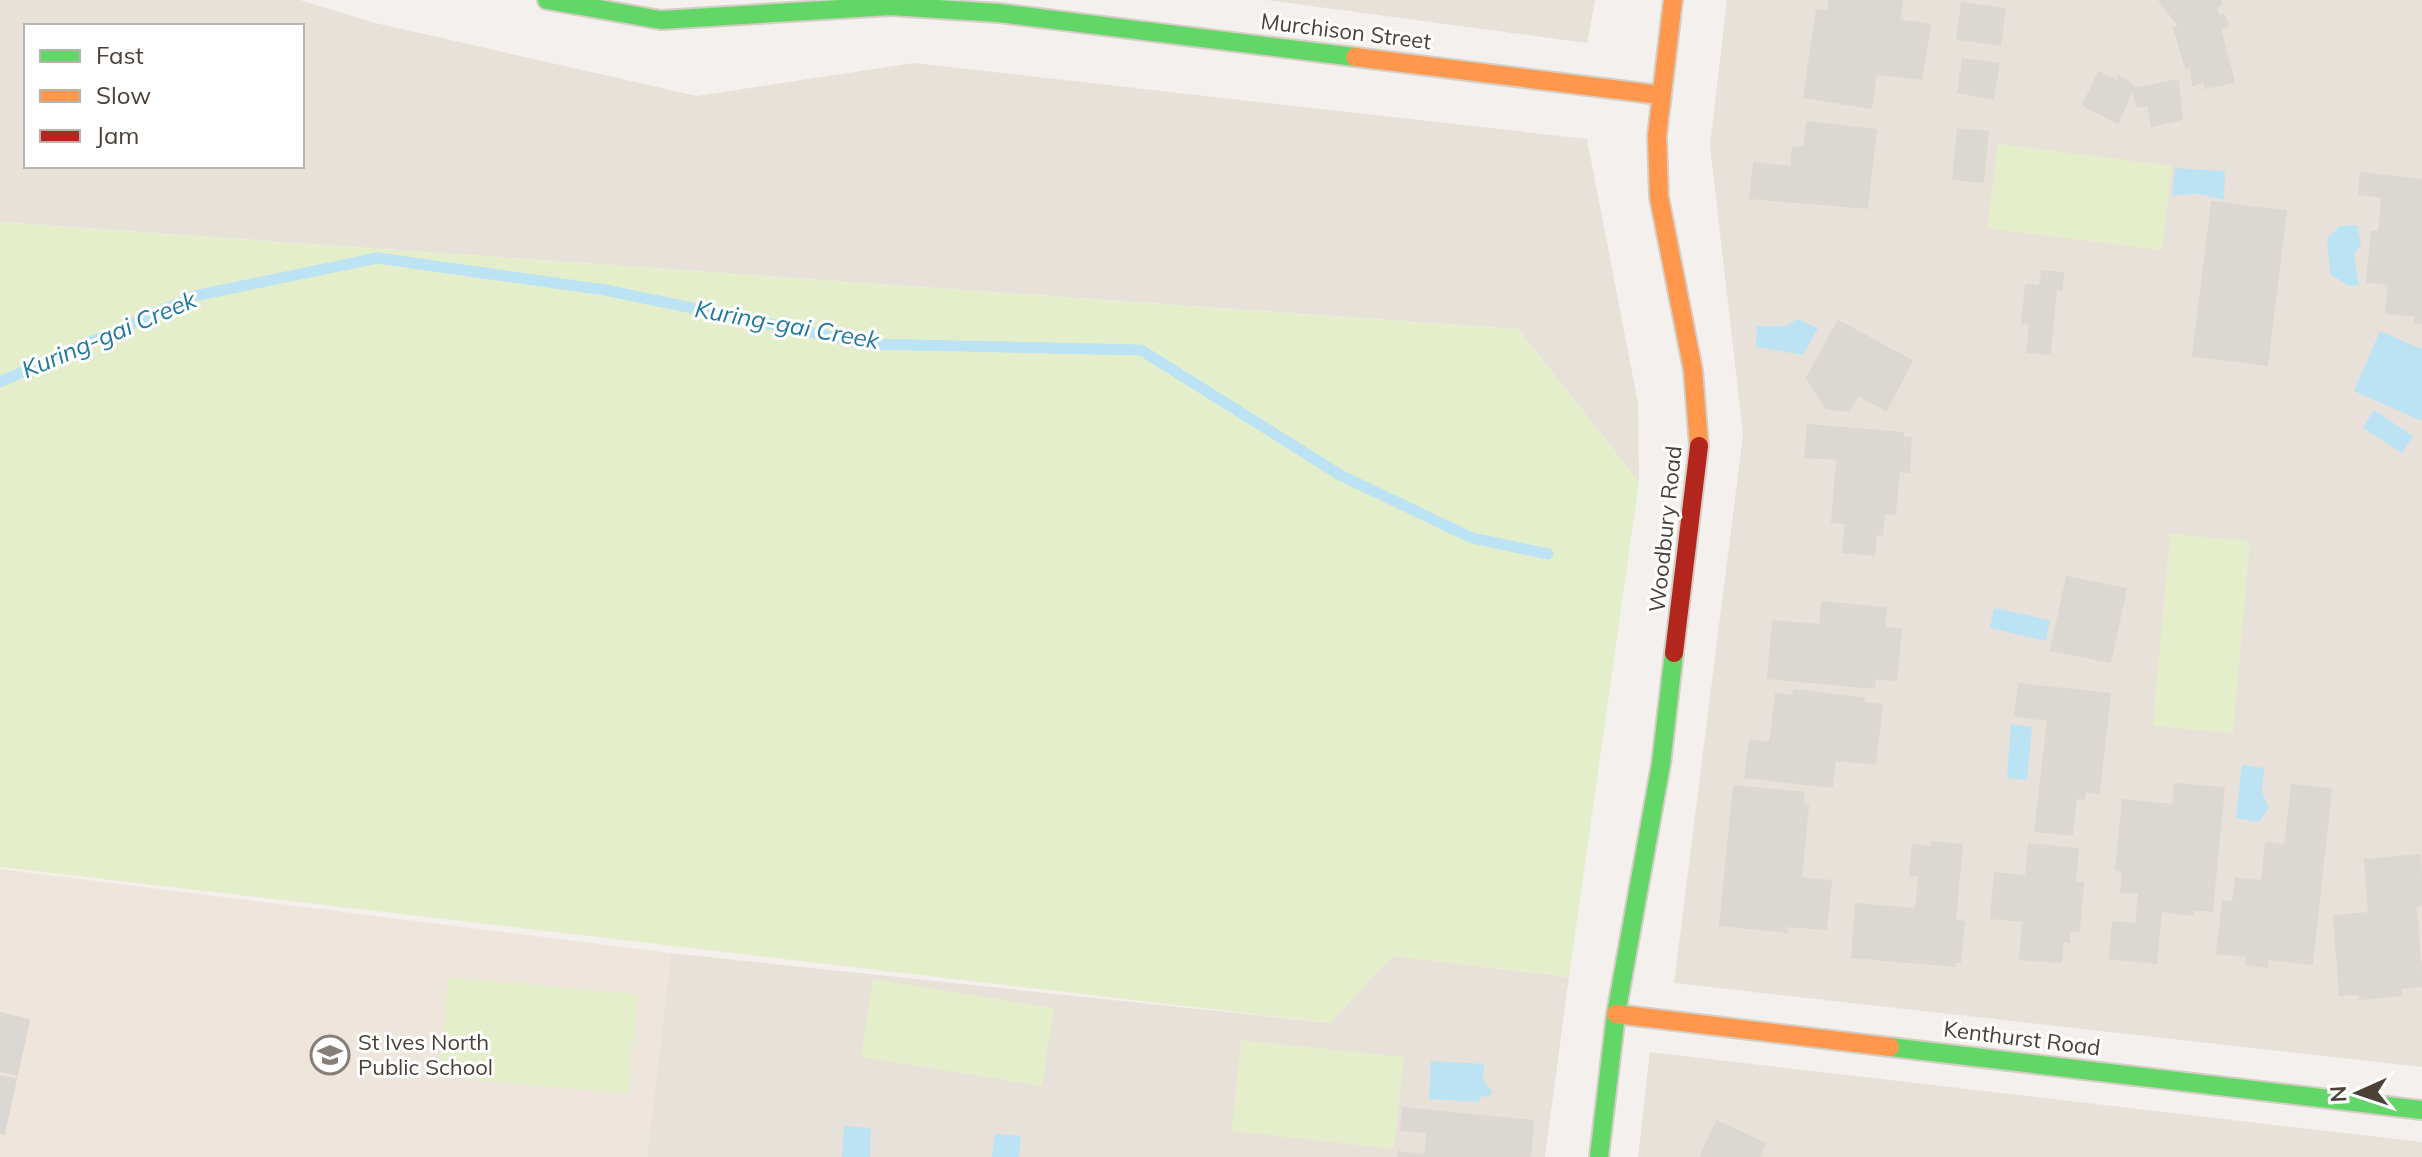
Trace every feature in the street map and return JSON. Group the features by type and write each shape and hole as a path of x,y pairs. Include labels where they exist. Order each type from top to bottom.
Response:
{"street":[{"name":"Murchison Street","path":"547,0 661,20 890,6 999,13 1660,95"},
{"name":"Woodbury Road","path":"1599,1157 1616,1014 1661,764 1699,444 1693,370 1659,197 1657,136 1673,0"},
{"name":"Kenthurst Road","path":"1616,1014 2422,1110"}],"shaded area":[{"path":"0,0 300,0 375,23 697,96 914,63 1587,139 1638,403 1639,482 1518,329 0,222"},
{"path":"1266,0 1595,0 1587,43"},
{"path":"1727,0 2422,0 2422,1067 1674,983 1743,435 1710,145"},
{"name":"St Ives North Public School","path":"0,869 671,953 647,1157 0,1157"},
{"path":"671,953 1330,1023 1392,956 1569,977 1545,1157 647,1157"},
{"path":"1650,1052 2422,1142 2422,1157 1638,1157"}],"green space":[{"path":"1998,144 2172,166 2162,250 1987,228"},
{"path":"0,222 1518,329 1639,482 1569,977 1392,956 1330,1023 0,867"},
{"path":"2170,534 2250,541 2233,733 2153,726"},
{"path":"448,977 638,994 629,1094 440,1077"},
{"path":"873,979 1054,1008 1042,1086 861,1057"},
{"path":"1241,1040 1404,1057 1394,1149 1232,1131"}],"water":[{"path":"2175,168 2225,171 2224,200 2199,194 2172,195"},
{"path":"2357,225 2361,245 2354,254 2359,285 2349,286 2330,274 2327,238 2340,226"},
{"path":"1797,319 1818,328 1803,355 1756,347 1757,326 1786,326"},
{"path":"2380,331 2422,349 2422,421 2354,391"},
{"path":"2374,410 2413,436 2402,453 2363,428"},
{"path":"1994,608 2050,620 2046,641 1990,628"},
{"path":"2011,724 2032,727 2027,780 2007,778"},
{"path":"2242,765 2264,768 2262,792 2269,808 2259,822 2236,818"},
{"path":"1431,1061 1484,1064 1483,1080 1492,1091 1488,1097 1480,1096 1479,1102 1429,1099"},
{"path":"844,1126 871,1128 870,1157 842,1157"},
{"path":"995,1134 1021,1136 1019,1157 992,1157"}],"building":[{"path":"1830,0 1902,0 1899,20 1930,25 1921,79 1876,74 1871,108 1804,97 1817,10 1828,12"},
{"path":"2159,0 2220,0 2222,3 2216,9 2219,16 2224,15 2228,26 2220,29 2234,82 2205,88 2205,81 2193,85 2191,67 2186,68 2174,28 2179,26"},
{"path":"1962,3 2005,9 2000,45 1957,39"},
{"path":"1963,59 1999,64 1993,99 1958,92"},
{"path":"2099,72 2118,82 2118,76 2134,86 2118,123 2083,105"},
{"path":"2178,80 2182,119 2152,126 2148,105 2137,107 2133,89"},
{"path":"1807,122 1876,130 1867,208 1750,198 1754,163 1791,167 1793,147 1804,148"},
{"path":"1958,129 1988,132 1983,182 1953,179"},
{"path":"2361,173 2422,180 2422,323 2415,323 2416,316 2386,313 2389,284 2367,282 2372,232 2379,232 2382,197 2359,194"},
{"path":"2212,202 2286,211 2267,365 2193,356"},
{"path":"2042,271 2063,273 2062,290 2056,290 2050,354 2027,352 2030,324 2022,323 2026,285 2040,286"},
{"path":"1838,321 1912,361 1886,410 1858,395 1849,411 1826,408 1807,378"},
{"path":"1808,425 1903,433 1903,437 1911,438 1909,472 1899,471 1895,514 1884,513 1882,535 1876,534 1874,555 1843,552 1846,523 1832,522 1837,459 1805,457"},
{"path":"2067,577 2126,589 2110,662 2051,650"},
{"path":"1822,602 1886,608 1884,628 1901,629 1896,680 1875,678 1874,688 1768,678 1773,621 1820,625"},
{"path":"2019,684 2110,694 2099,793 2085,791 2084,799 2076,798 2072,835 2035,831 2048,720 2015,716"},
{"path":"1794,690 1864,698 1863,703 1882,705 1875,764 1835,760 1832,787 1745,777 1750,740 1770,743 1776,694 1793,696"},
{"path":"2175,784 2224,788 2212,911 2193,909 2192,915 2161,911 2156,963 2110,958 2113,922 2136,924 2139,893 2121,892 2123,871 2116,870 2123,800 2173,805"},
{"path":"2292,785 2331,789 2312,964 2268,959 2267,967 2246,964 2247,956 2217,953 2223,901 2233,902 2236,878 2262,881 2266,843 2285,845"},
{"path":"1734,786 1804,793 1803,805 1808,806 1801,878 1831,881 1826,929 1785,926 1787,932 1720,925"},
{"path":"1932,842 1962,845 1955,921 1964,922 1960,962 1955,962 1955,966 1852,957 1856,904 1916,909 1919,876 1910,875 1913,845 1932,847"},
{"path":"2029,844 2078,849 2075,882 2083,883 2079,931 2070,930 2069,942 2063,941 2061,962 2020,959 2023,921 1991,918 1995,873 2026,876"},
{"path":"2420,855 2422,905 2416,906 2422,986 2400,988 2401,995 2360,999 2360,994 2340,995 2334,916 2369,913 2365,860"},
{"path":"0,1013 29,1020 17,1075 0,1071"},
{"path":"0,1076 16,1079 4,1134 0,1133"},
{"path":"1403,1108 1533,1121 1530,1157 1398,1157 1399,1152 1425,1155 1428,1132 1401,1130"},
{"path":"1717,1121 1765,1144 1759,1157 1700,1157"}],"waterway":[{"name":"Kuring-gai Creek","path":"0,382 194,296 377,258 605,290 867,344 1141,350 1340,475 1472,538 1548,554"}],"traffic: fast":[{"path":"547,0 661,20 890,6 999,13 1355,57"},
{"path":"1599,1157 1616,1014 1661,764 1674,653"},
{"path":"1890,1047 2422,1110"}],"traffic: slow":[{"path":"1673,0 1657,136 1659,197 1693,370 1699,446"},
{"path":"1355,57 1660,95"},
{"path":"1616,1014 1890,1047"}],"traffic: jam":[{"path":"1674,653 1699,446"}],"place":[{"name":"St Ives North Public School","path":"330,1055"}]}
